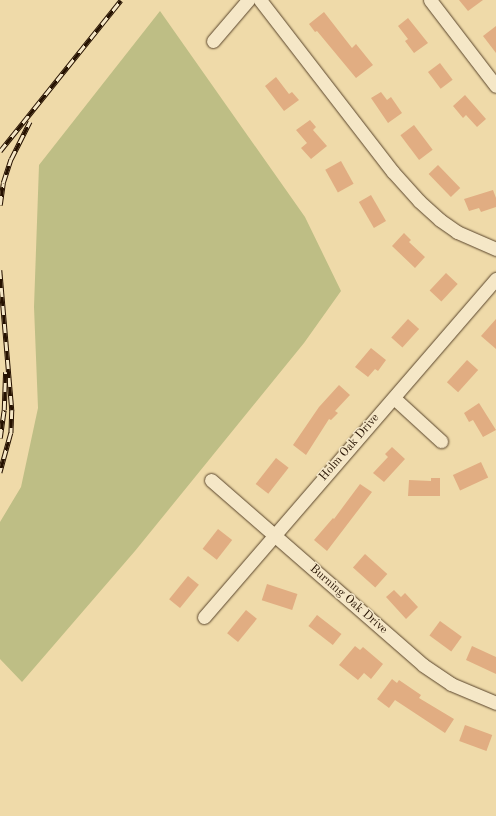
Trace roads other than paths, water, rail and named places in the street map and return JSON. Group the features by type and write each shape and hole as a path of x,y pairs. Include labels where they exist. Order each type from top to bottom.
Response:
{"street":[{"path":"213,41 248,0"},
{"path":"260,0 393,172 419,201 440,220 457,232 496,249"},
{"path":"430,0 496,86"},
{"name":"Holm Oak Drive","path":"204,618 496,279"},
{"path":"394,398 441,441"},
{"name":"Burning Oak Drive","path":"211,480 274,537 423,665 451,684 496,703"}],"railway":[{"path":"0,151 121,0"},
{"path":"0,205 3,183 11,159 30,121"},
{"path":"0,270 12,410 11,433 0,473"},
{"path":"0,438 4,410 5,372"}]}
